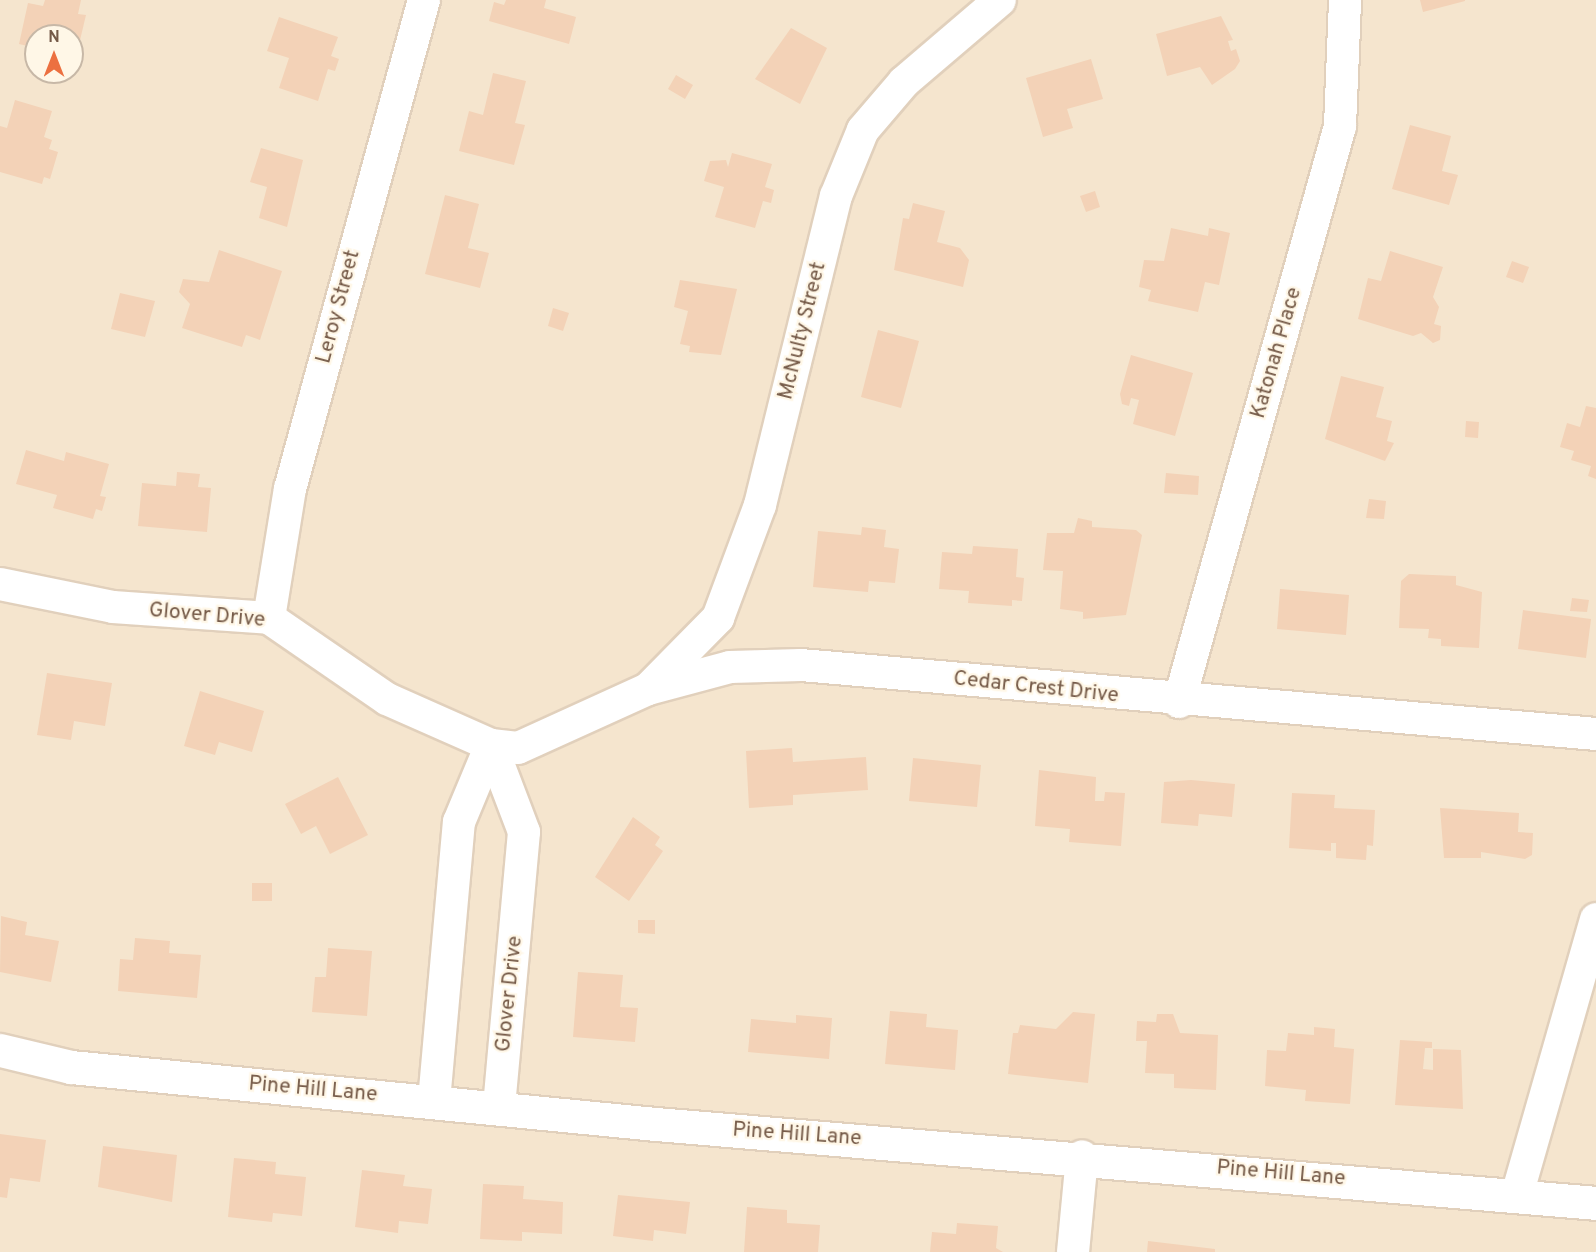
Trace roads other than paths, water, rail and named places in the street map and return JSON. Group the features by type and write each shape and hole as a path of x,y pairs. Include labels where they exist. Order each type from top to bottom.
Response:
{"street":[{"name":"Leroy Street","path":"269,618 293,477 424,0"},
{"name":"McNulty Street","path":"648,689 718,618 760,505 836,196 863,130 904,82 1000,0"},
{"name":"Katonah Place","path":"1179,702 1340,126 1345,0"},
{"name":"Glover Drive","path":"0,584 114,607 269,618 387,699 491,745 524,832 499,1105"},
{"name":"Cedar Crest Drive","path":"491,745 518,748 648,689 730,668 801,665 1179,702 1596,734"},
{"path":"434,1101 459,822 491,745"},
{"path":"1516,1196 1596,919"},
{"name":"Pine Hill Lane","path":"0,1050 71,1067 499,1105 656,1124 1082,1156 1596,1203"},
{"path":"1072,1252 1082,1156"}]}
